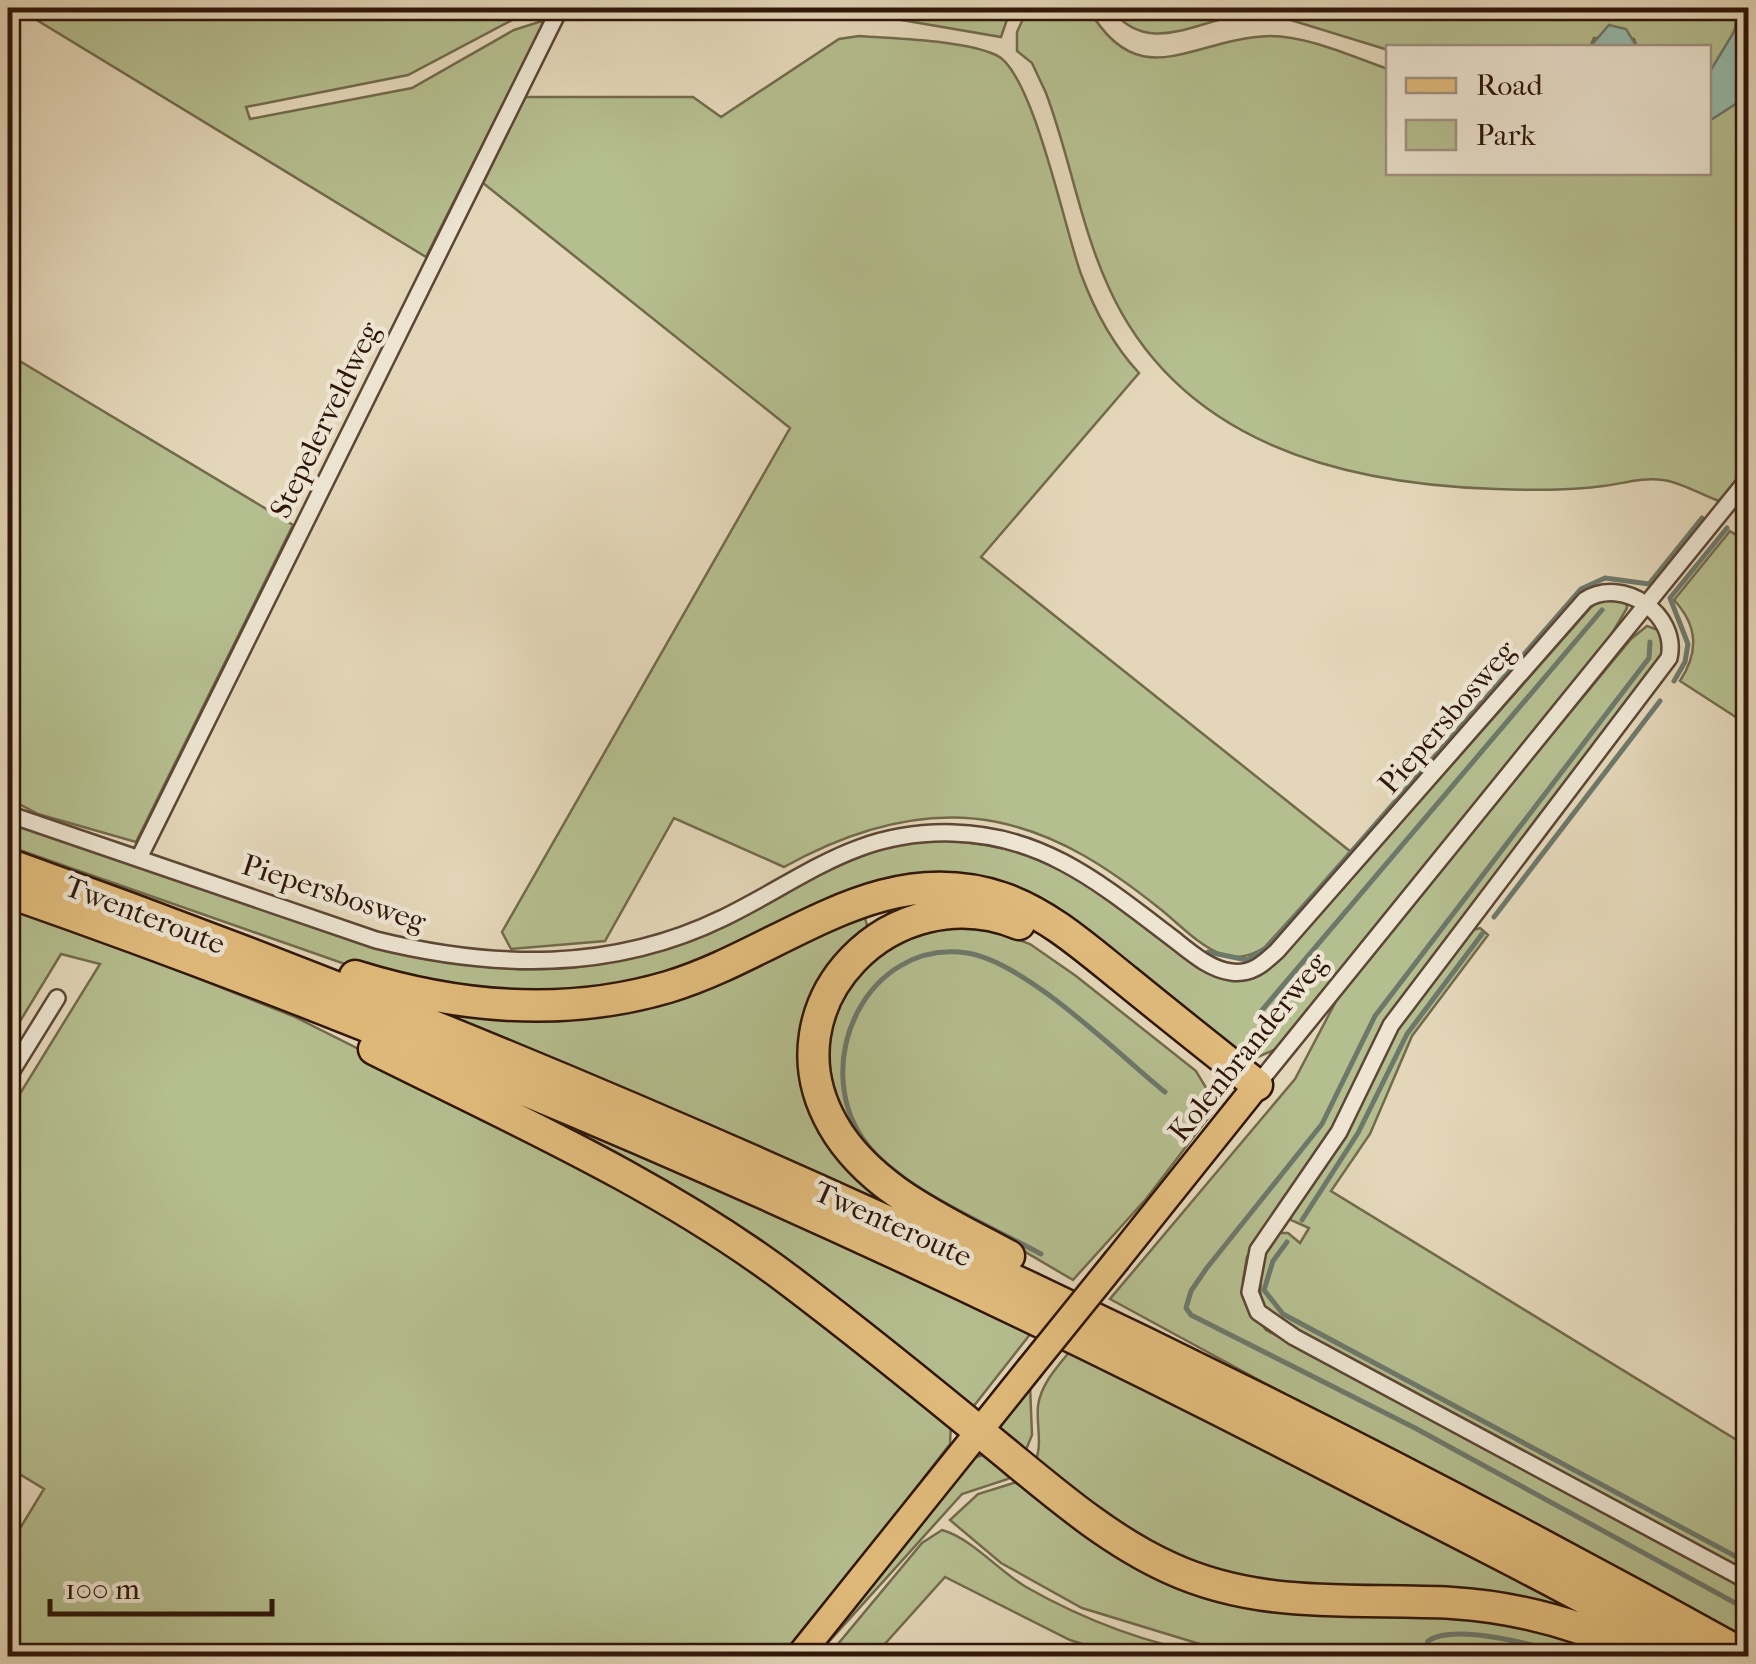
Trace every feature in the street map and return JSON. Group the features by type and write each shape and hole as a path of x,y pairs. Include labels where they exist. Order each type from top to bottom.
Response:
{"highway":[{"name":"Twenteroute","path":"8,864 345,991 696,1135 1117,1326 1312,1424 1746,1656"},
{"path":"113,902 212,927 418,994 467,1003 535,1006 598,1001 667,987 736,961 878,894 910,887 959,887 1005,899 1053,924 1252,1091"},
{"name":"Twenteroute","path":"8,892 216,968 567,1106 1010,1304 1579,1593 1689,1656"},
{"path":"1117,1326 1038,1273 909,1200 848,1147 824,1109 816,1075 817,1031 833,986 872,940 910,920 952,912 995,916 1057,945 1252,1091"},
{"path":"216,968 610,1168 716,1228 791,1282 1114,1536 1196,1578 1298,1602 1495,1608 1572,1626 1648,1656"}],"main road":[{"name":"Kolenbranderweg","path":"798,1656 1252,1091"}],"street":[{"name":"Stepelerveldweg","path":"140,856 560,8"},
{"name":"Kolenbranderweg","path":"1252,1091 1748,479"},
{"name":"Piepersbosweg","path":"8,814 140,856 376,940 439,956 556,962 602,957 691,932 753,902 805,870 868,843 900,836 970,833 1001,838 1062,858 1098,878 1203,961 1244,973 1259,968 1277,952 1585,600 1608,590 1646,604"},
{"path":"1646,604 1668,632 1672,647 1662,671 1391,1025 1338,1132 1258,1250 1250,1292 1258,1312 1294,1338 1748,1582"},
{"path":"8,1077 57,998"}],"green space":[{"path":"17,8 535,8 408,75 246,107 250,119 412,88 514,30 545,20 426,257"},
{"path":"863,8 1011,8 1001,37 890,18"},
{"path":"1028,8 1088,8 1108,35 1127,51 1148,57 1270,36 1315,43 1386,68 1386,175 1711,175 1711,120 1748,96 1748,465 1719,501 1677,483 1655,479 1563,489 1437,485 1323,464 1270,444 1221,418 1177,384 1139,341 1109,288 1090,240 1046,93 1032,63 1017,51 1017,32"},
{"path":"1110,8 1270,8 1267,15 1246,14 1164,33 1127,25"},
{"path":"1288,8 1737,8 1736,26 1729,43 1711,70 1711,45 1636,45 1634,39 1594,38 1591,45 1386,45 1386,49 1284,18"},
{"path":"859,36 982,50 1010,67 1023,90 1086,287 1113,339 1139,373 981,557 1351,852 1264,948 1254,953 1232,957 1213,950 1122,880 1042,835 969,818 887,825 834,843 784,867 674,818 605,941 511,949 502,932 790,428 483,183 525,97 693,97 721,117 839,39"},
{"path":"8,354 293,525 136,842 38,814 8,798"},
{"path":"1730,531 1748,543 1748,725 1680,681 1690,660 1693,639 1688,620 1674,600"},
{"path":"1601,596 1626,602 1627,608 1604,647 1276,1049 1258,1057 1239,1054 970,881 768,935 648,982 550,1000 402,984 8,846 8,823 377,946 471,965 536,969 568,968 631,955 866,848 902,840 960,842 1000,848 1058,866 1101,890 1173,947 1199,962 1225,971 1252,971 1279,960"},
{"path":"1647,626 1664,632 1663,659 1387,1022 1335,1127 1258,1236 1247,1257 1243,1280 1245,1299 1266,1330 1748,1588 1748,1646 1110,1299 1295,1079 1344,986 1631,639"},
{"path":"8,903 293,1016 673,1207 951,1423 950,1444 786,1656 8,1656 8,1548 44,1489 8,1467 8,1113 100,964 61,954 8,1041"},
{"path":"864,915 869,932 811,1076 926,1227 409,1004 524,1013"},
{"path":"982,927 1030,944 1076,976 1196,1071 1211,1096 1211,1114 1146,1199 1073,1280 889,1172 850,1133 830,1090 826,1046 849,979 907,931"},
{"path":"1480,928 1488,935 1412,1036 1370,1134 1331,1191 1748,1447 1748,1578 1291,1331 1260,1306 1261,1260 1278,1233 1288,1233 1300,1243 1309,1228 1291,1220 1291,1212 1388,1039 1468,931"},
{"path":"392,1044 1035,1328 973,1407 805,1283"},
{"path":"1075,1345 1570,1602 1633,1644 1338,1598 1187,1568 1033,1468 1039,1444 1040,1397 1052,1373"},
{"path":"1030,1385 1032,1435 1023,1457 997,1428"},
{"path":"987,1454 1017,1469 1008,1479 962,1494 816,1656 808,1656 973,1458"},
{"path":"1020,1481 1167,1570 1464,1610 1634,1656 1280,1656 1216,1649 1082,1608 1001,1563 950,1520 978,1494"},
{"path":"942,1530 964,1540 1026,1587 1071,1610 1141,1638 1215,1656 1119,1656 1070,1640 945,1577 874,1656 828,1656 922,1543"}],"shaded area":[{"path":"1737,8 1748,8 1748,96 1711,120 1711,70 1735,30"},
{"path":"1609,25 1626,29 1636,45 1592,45"}],"waterway":[{"path":"1741,512 1748,502"},
{"path":"1208,952 1247,960 1269,946 1581,589 1605,578 1649,584 1702,518"},
{"path":"1674,681 1685,662 1688,644 1670,598 1727,528"},
{"path":"1257,1016 1602,610"},
{"path":"1650,642 1649,658 1375,1016 1322,1124 1206,1269 1191,1291 1186,1308 1191,1315 1415,1428 1748,1610"},
{"path":"1494,917 1660,701"},
{"path":"1302,1220 1358,1133 1407,1034 1482,934"},
{"path":"1041,1254 920,1189 897,1174 863,1139 848,1108 843,1075 846,1043 858,1012 876,985 901,965 932,954 967,953 990,960 1043,991 1165,1092"},
{"path":"1287,1242 1273,1261 1264,1290 1283,1314 1748,1563"},
{"path":"1426,1651 1428,1641 1458,1634 1499,1638 1573,1656"}]}
